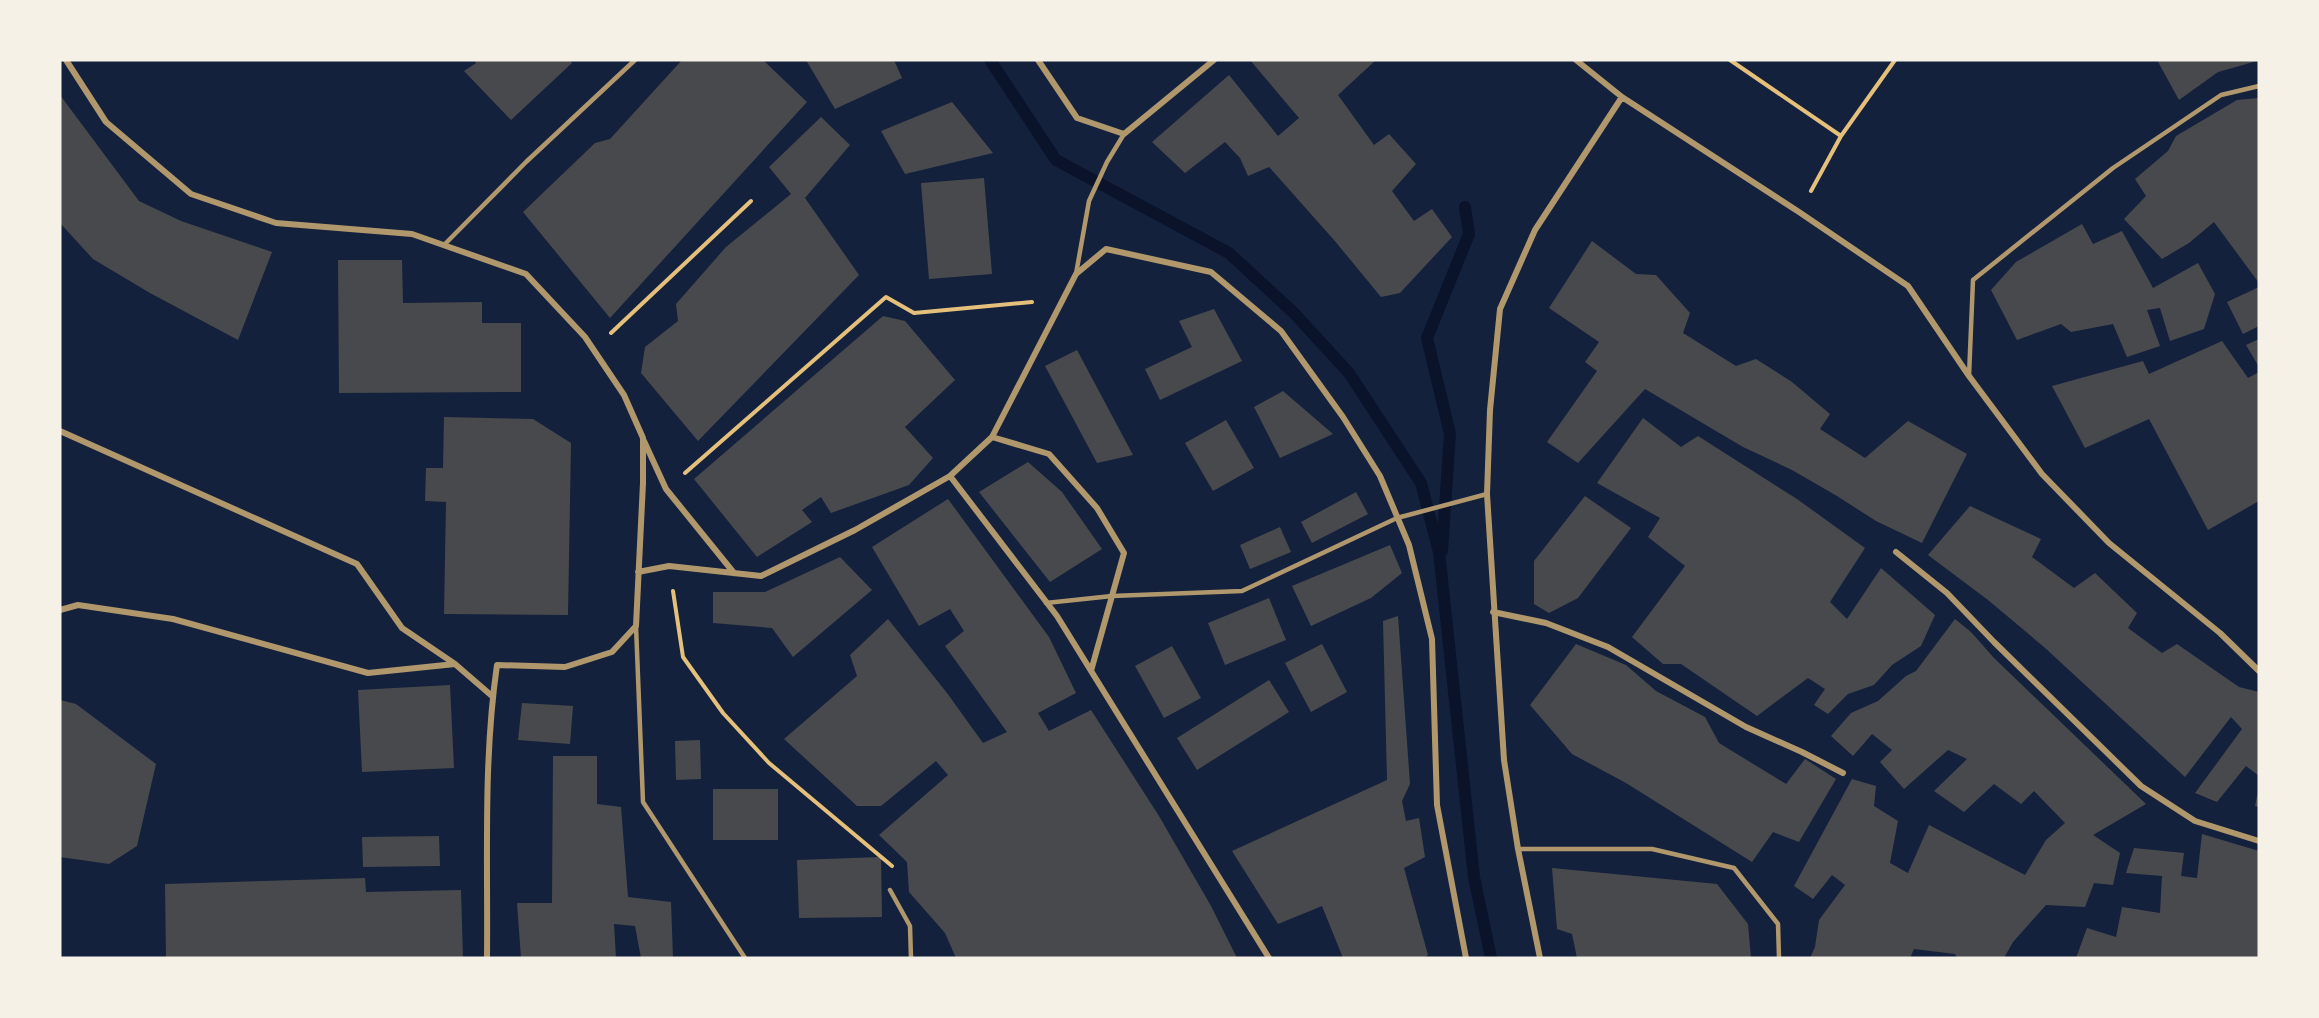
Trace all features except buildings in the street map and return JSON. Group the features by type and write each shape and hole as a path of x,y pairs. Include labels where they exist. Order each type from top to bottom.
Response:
{"street":[{"path":"66,60 106,122 191,194 276,223 412,234 526,274 585,337 624,395 666,489 734,573"},
{"path":"1038,60 1077,118 1124,134 1214,60"},
{"path":"1576,60 1622,98 1799,212 1908,286 1969,376 2042,474 2109,543 2220,633 2259,671"},
{"path":"1540,958 1518,849 1504,760 1487,494 1490,410 1500,309 1535,230 1622,98"},
{"path":"638,572 669,566 761,576 855,530 950,476 992,437 1076,274 1106,249 1211,272 1281,331 1343,417 1380,476 1409,545 1432,639 1437,805 1466,958"},
{"path":"60,431 357,564 402,628 455,664 492,696"},
{"path":"992,437 1049,454 1097,508 1124,553 1091,671"},
{"path":"487,958 489,768 492,696 497,664 565,667 612,652 636,626 644,483 643,438"},
{"path":"950,476 1046,603 1091,671 1269,958"},
{"path":"1896,552 1947,593 2141,786 2195,820 2259,841"},
{"path":"60,610 78,605 173,619 368,673 455,664"},
{"path":"1493,612 1546,623 1608,647 1746,726 1843,773"}],"lane":[{"path":"444,245 526,162 635,60"},
{"path":"1969,376 1973,280 2113,168 2221,95 2259,86"},
{"path":"1076,274 1089,201 1107,162 1124,134"},
{"path":"1046,603 1112,596 1242,591 1397,518 1487,494"},
{"path":"636,626 644,802 745,958"},
{"path":"1518,849 1652,849 1734,868 1778,924 1779,958"},
{"path":"890,890 910,926 910,958"}],"path":[{"path":"1730,60 1840,136"},
{"path":"1799,212 1840,136 1894,60"},
{"path":"593,350 751,201"},
{"path":"666,489 886,297 914,313 1063,299"},
{"path":"669,566 683,657 723,713 770,764 893,868 890,890"}],"waterway":[{"path":"990,60 1056,160 1229,253 1294,313 1349,373 1421,483 1439,552 1474,877 1491,958"},
{"path":"1442,551 1450,434 1427,338 1469,234 1465,207"}]}
